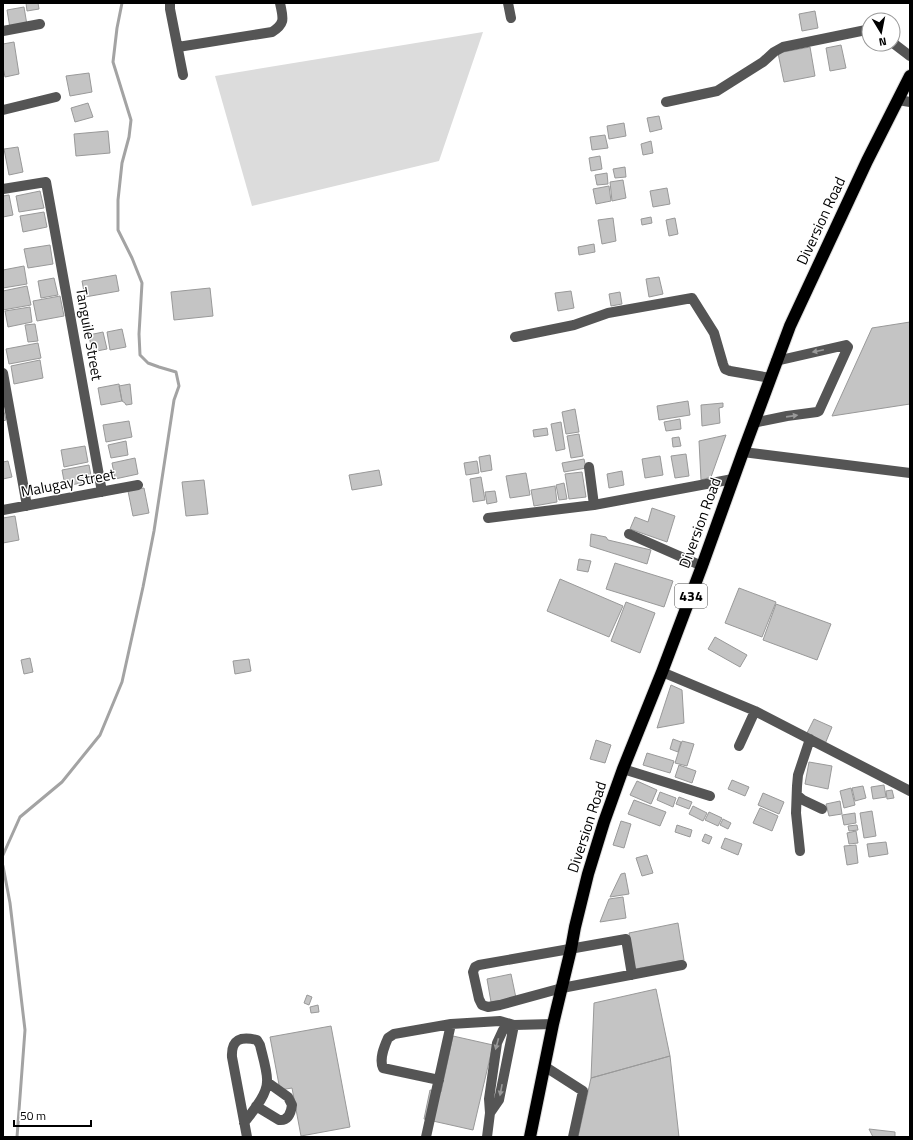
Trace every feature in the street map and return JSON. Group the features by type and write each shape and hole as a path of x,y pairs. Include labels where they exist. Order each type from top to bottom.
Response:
{"highway":[{"name":"Diversion Road","path":"530,1137 575,927 588,874 604,822 623,769 702,566 753,423 796,312 867,162 904,101 910,76"}],"street":[{"path":"170,3 183,75"},
{"path":"178,47 272,32 279,27 283,19 280,3"},
{"path":"508,3 511,18"},
{"path":"3,31 40,24"},
{"path":"666,102 717,91 763,62 774,52 783,47 861,31"},
{"path":"901,49 910,56"},
{"path":"3,110 56,97"},
{"name":"Tanguile Street","path":"3,189 46,182 102,492"},
{"path":"514,337 574,324 608,313 692,298 714,333 725,369 770,378"},
{"path":"753,423 816,412 819,410 848,347 846,345 776,361"},
{"path":"3,373 27,506"},
{"path":"743,452 910,473"},
{"path":"589,467 594,505"},
{"path":"488,518 594,505 733,479"},
{"name":"Malugay Street","path":"3,510 138,485"},
{"path":"629,534 702,566"},
{"path":"662,672 755,711 910,791"},
{"path":"739,746 755,711"},
{"path":"800,851 796,813 798,775 810,739"},
{"path":"623,769 710,796"},
{"path":"797,795 822,809"},
{"path":"632,975 626,939 479,965 475,967 473,972 478,999 482,1005 488,1007 500,1006 562,988 632,975 682,965"},
{"path":"439,1080 384,1068 381,1063 388,1038 394,1034 451,1024 500,1021 514,1024 553,1024"},
{"path":"426,1137 451,1024"},
{"path":"487,1137 490,1113 489,1099 497,1043 503,1030 514,1024"},
{"path":"244,1123 266,1090 267,1082 260,1045 257,1040 248,1038 239,1040 233,1044 232,1050 244,1123 247,1137"},
{"path":"544,1066 583,1091 573,1137"},
{"path":"256,1106 279,1120 283,1120 289,1115 292,1105 288,1097 267,1082"}],"shaded area":[{"path":"483,32 439,161 252,206 215,76"}],"building":[{"path":"26,3 38,3 39,9 27,11"},
{"path":"24,7 27,25 10,28 7,10"},
{"path":"815,11 818,28 802,31 799,14"},
{"path":"14,42 19,74 5,77 3,67 3,44"},
{"path":"841,45 846,68 830,71 826,48"},
{"path":"810,47 815,76 784,82 778,53"},
{"path":"89,73 92,92 70,96 66,76"},
{"path":"88,103 93,117 75,122 71,108"},
{"path":"659,116 662,129 650,132 647,118"},
{"path":"624,123 626,136 609,139 607,126"},
{"path":"108,131 110,153 76,156 74,134"},
{"path":"605,135 608,148 592,150 590,137"},
{"path":"651,141 653,153 643,155 641,144"},
{"path":"18,147 23,172 9,175 4,149"},
{"path":"600,156 602,169 591,171 589,158"},
{"path":"625,167 626,177 615,178 613,169"},
{"path":"607,173 608,184 597,185 595,175"},
{"path":"623,180 626,198 612,201 610,182"},
{"path":"609,186 611,201 596,204 593,189"},
{"path":"667,188 670,204 653,207 650,191"},
{"path":"40,191 44,208 19,212 16,196"},
{"path":"9,195 13,215 3,217 3,196"},
{"path":"44,212 47,227 23,232 20,216"},
{"path":"651,217 652,223 642,225 641,219"},
{"path":"613,218 616,241 602,244 598,220"},
{"path":"675,218 678,234 669,236 666,220"},
{"path":"594,244 595,252 579,255 578,247"},
{"path":"50,245 53,264 28,268 24,249"},
{"path":"24,266 27,284 3,288 3,270"},
{"path":"116,275 119,291 85,297 82,281"},
{"path":"659,277 663,294 649,297 646,279"},
{"path":"54,278 58,295 41,298 38,281"},
{"path":"27,286 31,305 3,310 3,291"},
{"path":"210,288 213,316 174,320 171,292"},
{"path":"571,291 574,308 558,311 555,293"},
{"path":"620,292 622,304 611,306 609,294"},
{"path":"60,296 64,316 37,321 33,301"},
{"path":"30,307 32,322 8,327 5,311"},
{"path":"910,322 910,404 832,416 872,328"},
{"path":"35,324 38,341 28,342 25,325"},
{"path":"122,329 126,347 110,350 107,332"},
{"path":"103,332 107,349 92,352 89,335"},
{"path":"38,343 41,358 9,364 6,349"},
{"path":"40,360 43,378 14,384 11,366"},
{"path":"119,384 122,401 101,405 98,388"},
{"path":"130,384 132,404 126,405 122,401 119,386"},
{"path":"688,401 690,415 659,420 657,406"},
{"path":"723,403 723,407 719,408 720,423 702,426 701,405"},
{"path":"3,407 6,420 3,421"},
{"path":"575,409 579,432 566,434 562,412"},
{"path":"680,419 681,429 666,431 664,422"},
{"path":"129,421 132,437 106,442 103,425"},
{"path":"561,422 565,449 556,451 551,424"},
{"path":"547,428 548,435 534,437 533,430"},
{"path":"579,434 583,456 571,458 567,436"},
{"path":"726,435 711,477 701,480 699,441"},
{"path":"679,437 681,446 673,447 672,438"},
{"path":"126,441 128,455 111,458 108,445"},
{"path":"85,446 88,462 64,467 61,450"},
{"path":"686,454 689,476 675,478 671,456"},
{"path":"490,455 492,470 481,472 479,457"},
{"path":"660,456 663,475 645,478 642,459"},
{"path":"135,458 138,474 115,479 112,463"},
{"path":"584,459 586,468 564,472 562,463"},
{"path":"8,461 12,477 3,479 3,462"},
{"path":"477,461 479,473 466,475 464,463"},
{"path":"89,465 92,481 65,486 62,470"},
{"path":"379,470 382,485 352,490 349,475"},
{"path":"622,471 624,485 609,488 607,474"},
{"path":"582,472 586,497 569,499 565,474"},
{"path":"526,473 530,495 510,498 506,476"},
{"path":"481,477 485,500 473,502 470,479"},
{"path":"204,480 208,514 186,516 182,482"},
{"path":"564,483 567,499 559,500 556,485"},
{"path":"555,486 557,502 534,506 531,490"},
{"path":"144,488 149,513 133,516 128,491"},
{"path":"495,491 497,502 487,504 485,492"},
{"path":"652,508 675,516 667,542 630,529 635,517 648,522"},
{"path":"15,516 19,540 3,543 3,518"},
{"path":"591,534 606,537 608,540 651,550 647,564 590,546"},
{"path":"579,559 591,561 588,572 577,570"},
{"path":"615,563 673,581 664,607 606,589"},
{"path":"560,579 623,606 609,637 547,611"},
{"path":"739,588 776,602 762,637 725,623"},
{"path":"626,602 655,613 640,653 611,641"},
{"path":"776,604 831,624 817,660 763,640"},
{"path":"715,637 747,655 740,667 708,649"},
{"path":"30,658 33,672 24,674 21,660"},
{"path":"249,659 251,671 235,674 233,661"},
{"path":"671,685 682,690 684,723 657,728"},
{"path":"814,719 832,727 825,744 806,735"},
{"path":"673,739 681,742 678,752 670,749"},
{"path":"596,740 611,745 605,763 590,759"},
{"path":"682,741 694,744 687,766 675,763"},
{"path":"647,753 674,761 670,773 643,765"},
{"path":"809,762 832,766 828,789 805,784"},
{"path":"679,765 696,771 692,783 675,777"},
{"path":"732,780 749,787 745,796 728,789"},
{"path":"637,781 657,790 651,804 630,795"},
{"path":"884,785 886,797 873,799 871,787"},
{"path":"863,786 866,798 855,801 852,788"},
{"path":"851,788 855,805 844,808 840,791"},
{"path":"892,790 894,798 887,799 886,791"},
{"path":"660,792 676,798 673,807 657,800"},
{"path":"763,793 784,802 779,814 758,805"},
{"path":"679,797 692,802 689,809 676,804"},
{"path":"634,800 666,812 660,826 628,814"},
{"path":"840,801 842,814 829,816 826,804"},
{"path":"693,806 707,813 703,821 689,814"},
{"path":"760,808 778,816 772,831 753,823"},
{"path":"872,811 876,836 864,838 860,813"},
{"path":"709,812 722,818 718,826 705,820"},
{"path":"855,813 856,823 844,825 842,815"},
{"path":"723,819 731,823 728,829 720,825"},
{"path":"621,821 631,824 624,848 613,845"},
{"path":"677,825 692,830 690,837 675,832"},
{"path":"857,825 858,830 849,831 848,826"},
{"path":"856,831 858,843 849,844 847,833"},
{"path":"705,834 712,837 709,844 702,841"},
{"path":"725,838 742,844 738,855 721,848"},
{"path":"886,842 888,854 869,857 867,844"},
{"path":"856,845 858,863 847,865 844,846"},
{"path":"647,855 653,873 642,876 636,858"},
{"path":"625,873 629,894 610,897 621,874"},
{"path":"623,897 626,918 600,922 609,899"},
{"path":"678,923 684,960 635,969 629,933"},
{"path":"511,974 516,998 491,1002 487,979"},
{"path":"656,989 670,1056 591,1078 594,1003"},
{"path":"307,995 312,997 309,1005 304,1003"},
{"path":"318,1005 319,1012 311,1013 310,1007"},
{"path":"331,1026 350,1127 301,1136 292,1088 280,1090 270,1037"},
{"path":"453,1036 493,1045 473,1130 424,1119 430,1090 441,1092"},
{"path":"670,1056 679,1137 578,1137 591,1078"},
{"path":"869,1129 895,1132 895,1137 873,1137"}],"waterway":[{"path":"3,855 20,817 62,782 100,735 122,682 154,531 174,400 179,386 176,372 148,363 140,355 139,334 142,283 132,258 118,230 118,200 122,163 129,137 131,120 113,62 122,3"},
{"path":"3,866 10,903 25,1030 17,1137"}]}
